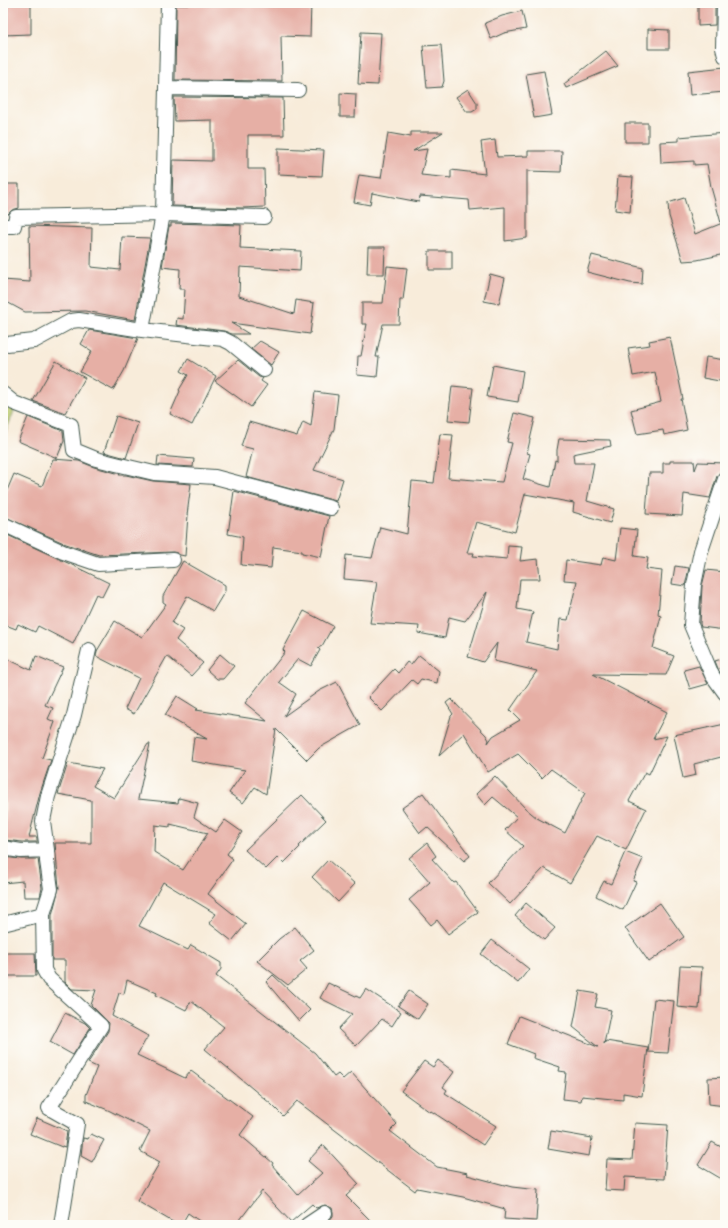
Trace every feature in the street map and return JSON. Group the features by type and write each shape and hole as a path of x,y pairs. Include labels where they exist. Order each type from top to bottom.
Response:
{"street":[{"path":"142,330 163,214 168,3"},
{"path":"724,3 723,48 725,56"},
{"path":"166,88 298,90"},
{"path":"3,226 14,226 16,217 163,214 264,217"},
{"path":"3,343 7,344 34,341 71,322 79,320 142,330 223,339 231,343 264,370"},
{"path":"3,394 14,404 71,426 74,450 96,459 154,472 216,477 331,508"},
{"path":"725,479 701,551 694,585 691,624 712,675 725,693"},
{"path":"3,524 63,552 98,564 173,560"},
{"path":"61,1225 77,1124 49,1108 101,1026 50,979 44,970 43,914 52,889 47,861 48,850 43,821 48,796 74,715 89,650"},
{"path":"3,848 21,851 48,850"},
{"path":"3,924 43,914"},
{"path":"307,1225 325,1212"}],"green space":[{"path":"3,396 16,406 3,439"}],"building":[{"path":"3,3 31,3 31,34 3,35"},
{"path":"188,3 311,3 310,37 281,36 282,81 175,80 176,5 188,5"},
{"path":"698,5 715,5 715,25 698,26"},
{"path":"522,11 526,29 504,33 491,39 485,23 502,16"},
{"path":"648,29 669,30 669,49 648,49"},
{"path":"361,32 381,33 378,85 358,84"},
{"path":"441,45 444,81 442,87 427,88 423,46"},
{"path":"606,51 618,66 566,88 564,84"},
{"path":"725,67 725,92 690,95 688,71"},
{"path":"544,71 552,115 534,118 526,74"},
{"path":"468,89 477,103 477,109 472,112 467,112 456,97"},
{"path":"340,93 356,94 355,117 340,117"},
{"path":"174,97 283,98 284,135 248,135 248,169 264,169 265,207 242,208 172,206 173,160 212,161 212,120 175,121"},
{"path":"625,123 648,123 648,142 625,142"},
{"path":"411,132 443,132 413,151 427,149 421,175 451,178 451,170 485,174 481,142 495,140 497,157 528,156 528,151 562,151 561,172 527,171 527,238 505,241 505,207 470,210 469,200 420,196 419,202 372,193 370,205 354,202 359,175 381,178 388,133 411,137"},
{"path":"725,133 725,222 721,223 711,187 707,164 694,165 694,161 661,163 660,142 679,141 679,137"},
{"path":"278,148 324,150 322,176 278,174"},
{"path":"618,176 633,177 630,212 615,210"},
{"path":"3,184 19,184 19,208 12,210 8,214 3,214"},
{"path":"684,198 695,234 725,222 725,254 697,260 683,261 669,216 668,203"},
{"path":"171,223 241,225 240,248 301,251 300,271 240,267 239,296 294,314 296,300 314,303 310,334 231,323 249,334 232,334 224,331 176,325 177,318 183,319 185,289 179,289 180,269 162,267 169,226 171,226"},
{"path":"29,226 92,228 91,267 120,270 122,237 150,238 135,320 85,311 25,312 3,300 3,280 30,282"},
{"path":"368,247 385,247 384,274 367,274"},
{"path":"429,251 452,251 452,270 429,270"},
{"path":"592,255 643,268 642,284 630,283 587,272"},
{"path":"387,266 407,268 403,300 400,300 399,324 383,324 376,357 379,357 377,377 357,375 358,356 361,356 367,324 362,324 362,303 383,303"},
{"path":"490,274 505,278 499,304 484,301"},
{"path":"89,330 138,338 124,371 113,390 80,372 92,351 81,344"},
{"path":"670,337 683,399 681,399 687,430 664,435 663,430 637,434 631,410 661,402 655,372 633,376 628,348 650,345 649,341"},
{"path":"260,341 279,352 271,365 251,349"},
{"path":"706,357 725,360 725,382 703,378"},
{"path":"188,359 216,376 192,425 170,414 180,391 179,390 188,375 181,371"},
{"path":"238,360 259,377 263,378 261,381 267,385 251,407 215,381"},
{"path":"56,361 85,378 65,413 33,401"},
{"path":"493,365 523,371 518,402 487,397"},
{"path":"452,386 473,388 469,422 448,420"},
{"path":"315,392 338,395 334,429 314,470 343,479 336,501 246,477 253,449 241,446 249,422 297,436 303,422 311,426"},
{"path":"514,413 535,418 527,453 530,454 523,479 550,487 555,460 557,461 559,439 610,440 611,446 573,454 574,463 594,463 587,501 614,509 610,523 573,512 574,503 525,494 515,532 476,522 467,553 474,553 473,556 507,559 508,546 522,547 520,561 538,559 540,579 520,579 517,609 533,612 526,642 557,649 560,619 568,620 577,581 564,580 566,560 601,565 603,557 616,560 620,528 637,530 634,556 648,558 646,569 662,571 658,615 661,616 653,648 674,656 666,675 593,674 667,712 653,739 667,736 649,774 645,772 629,801 646,809 626,850 597,836 570,883 544,868 510,904 488,883 523,846 505,830 517,817 493,797 485,805 476,794 495,776 525,808 537,818 565,833 585,793 551,769 542,778 518,754 488,772 464,733 439,756 451,716 453,714 446,703 451,699 486,735 489,740 488,743 493,736 520,720 510,710 537,671 494,661 497,643 483,662 468,657 487,592 465,621 449,617 445,638 418,633 419,626 370,623 377,582 344,579 346,555 372,558 380,527 407,534 412,481 434,483 440,434 453,435 448,478 502,482 512,443 507,442"},
{"path":"116,416 138,423 126,458 104,452"},
{"path":"28,417 63,431 64,441 57,458 18,441"},
{"path":"158,456 194,459 193,467 157,465"},
{"path":"53,459 79,461 120,474 119,475 126,475 153,481 191,484 187,515 185,556 173,552 99,555 66,544 3,516 3,500 14,474 42,486"},
{"path":"670,461 694,461 695,470 698,462 725,463 725,471 720,472 717,476 710,498 684,494 682,516 646,514 649,473 663,473 663,463 670,463"},
{"path":"234,491 329,516 321,557 302,553 302,551 273,547 271,568 241,565 243,537 228,534"},
{"path":"3,533 109,583 102,597 96,594 73,644 38,626 35,632 18,624 16,629 3,624"},
{"path":"183,561 225,585 225,591 213,611 187,596 172,623 183,630 176,640 203,663 191,676 167,656 134,714 125,709 139,678 96,656 97,651 115,621 142,637 166,604 163,602 163,596"},
{"path":"675,566 689,568 685,586 672,584"},
{"path":"706,570 725,572 725,630 701,627 700,624 702,586"},
{"path":"304,611 333,626 322,646 318,648 320,650 311,666 298,659 279,682 296,694 284,716 319,691 337,682 360,725 319,748 307,760 276,729 266,794 255,787 243,803 229,793 245,770 191,761 194,737 207,739 165,715 177,696 198,709 196,710 267,721 245,703 285,652 283,650"},
{"path":"220,654 234,666 223,679 217,679 207,670"},
{"path":"419,655 439,671 437,683 421,679 417,684 412,680 382,711 368,697 394,669 398,673 407,662 411,665"},
{"path":"36,656 63,667 45,705 53,708 48,719 55,722 42,758 51,760 40,793 29,837 37,837 37,842 5,840 5,803 3,803 3,657 31,670"},
{"path":"725,658 725,678 719,671 715,661"},
{"path":"699,666 708,684 690,689 684,670"},
{"path":"725,724 725,756 694,764 696,775 683,778 674,735"},
{"path":"148,744 150,744 138,799 178,803 179,798 198,803 194,817 216,832 225,820 242,832 227,854 233,859 208,894 246,924 232,941 209,923 216,914 163,882 139,926 188,950 191,945 221,963 221,969 216,976 315,1053 334,1077 338,1074 343,1079 351,1072 397,1124 390,1131 437,1167 468,1173 467,1175 512,1187 538,1190 536,1221 504,1219 505,1209 463,1197 417,1188 415,1191 297,1101 283,1116 271,1104 205,1049 224,1027 191,1001 186,1010 156,995 157,993 127,980 124,994 119,993 112,1016 148,1036 137,1055 185,1078 191,1071 253,1117 240,1135 273,1163 272,1165 298,1195 322,1173 308,1161 323,1145 359,1184 346,1196 375,1225 333,1225 329,1221 333,1216 332,1208 325,1205 316,1208 312,1204 291,1222 262,1191 236,1225 205,1225 188,1213 181,1225 178,1225 137,1201 160,1162 140,1151 150,1131 86,1101 86,1095 97,1067 88,1063 108,1031 109,1023 91,1005 96,990 72,989 65,982 65,960 52,960 52,915 59,888 55,843 91,843 91,800 58,794 68,763 103,769 93,786 114,798","holes":["170,824 208,833 183,870 154,852 155,825 170,827"]},
{"path":"423,793 470,856 464,861 427,827 420,833 402,808"},
{"path":"302,795 326,820 284,863 278,857 266,869 245,850"},
{"path":"427,843 436,856 432,859 454,883 456,882 478,912 448,934 437,920 431,925 409,900 430,882 409,858"},
{"path":"625,852 643,859 633,881 636,882 623,910 596,896 604,881 611,884"},
{"path":"3,857 38,859 42,888 40,897 24,897 23,881 3,883"},
{"path":"328,860 355,884 338,902 312,877"},
{"path":"526,903 555,928 544,940 515,916"},
{"path":"660,903 684,937 649,962 625,928"},
{"path":"295,927 314,950 300,961 307,969 288,985 257,961 279,939"},
{"path":"492,940 529,969 518,983 481,954"},
{"path":"5,953 35,953 36,976 5,976"},
{"path":"680,966 702,967 699,1009 677,1007"},
{"path":"273,975 310,1010 299,1021 266,982"},
{"path":"328,983 360,998 366,989 401,1012 392,1026 382,1019 356,1046 338,1029 352,1014 320,998"},
{"path":"409,991 428,1004 418,1019 398,1006"},
{"path":"580,991 598,994 595,1007 611,1010 604,1044 606,1041 648,1048 642,1096 623,1093 623,1100 582,1096 581,1101 563,1099 566,1072 559,1071 560,1067 533,1058 534,1054 508,1044 519,1016 598,1047 573,1027"},
{"path":"654,999 674,1001 668,1053 648,1052"},
{"path":"65,1013 85,1023 90,1028 73,1055 50,1042"},
{"path":"438,1060 454,1072 443,1087 447,1090 445,1093 496,1126 483,1145 431,1111 430,1112 401,1091 424,1061 433,1067"},
{"path":"725,1077 725,1106 709,1104 708,1078"},
{"path":"37,1118 67,1131 65,1147 30,1134"},
{"path":"635,1123 668,1125 664,1179 625,1177 624,1191 605,1190 607,1159 632,1160"},
{"path":"551,1131 592,1138 589,1156 548,1149"},
{"path":"91,1134 104,1140 92,1162 81,1156 83,1138 88,1139"},
{"path":"712,1142 725,1149 725,1181 698,1165"}]}
